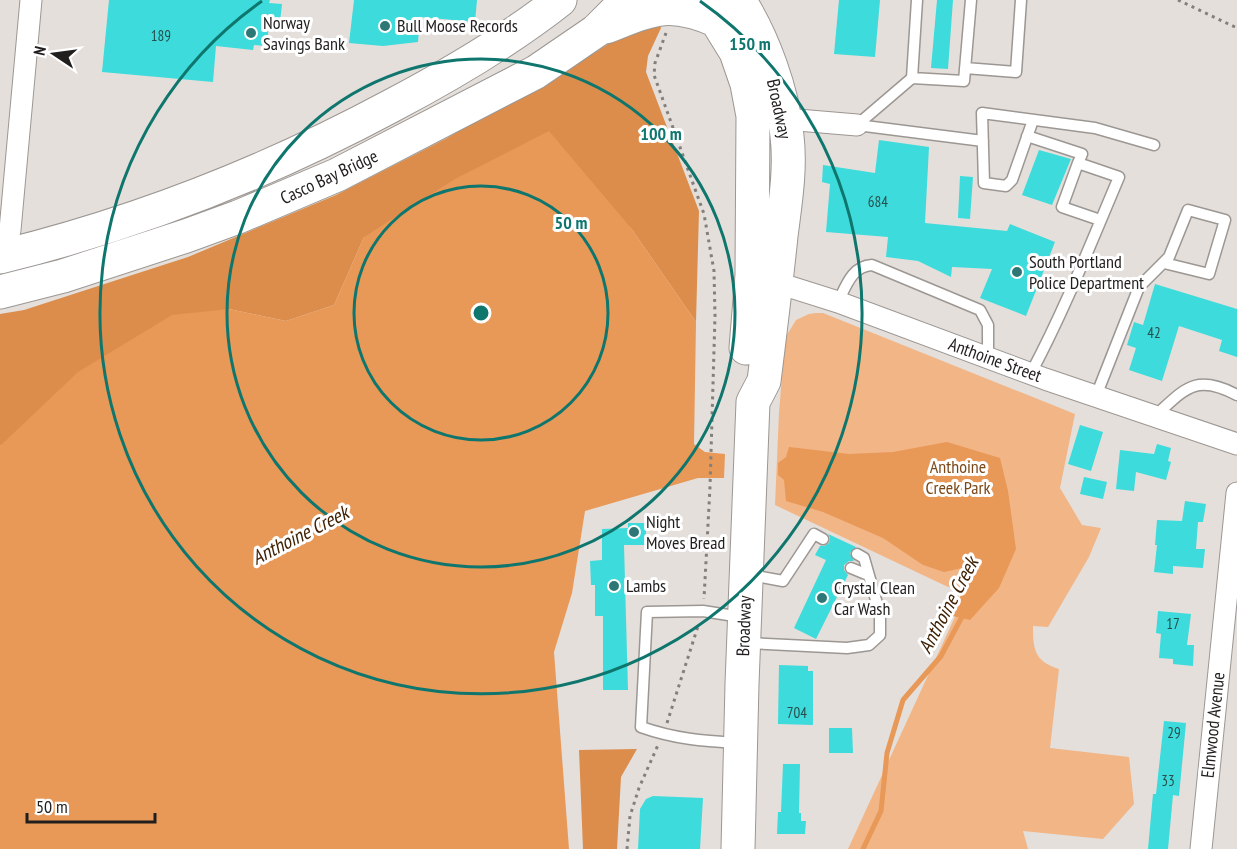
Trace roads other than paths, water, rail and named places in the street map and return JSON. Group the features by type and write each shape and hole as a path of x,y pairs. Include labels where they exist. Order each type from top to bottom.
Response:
{"main road":[{"name":"Casco Bay Bridge","path":"2,258 164,207 298,153 423,89 482,54 561,0"},
{"name":"Casco Bay Bridge","path":"0,292 134,254 227,221 337,175 536,72 596,31 627,0"},
{"path":"596,31 665,6 695,9 721,7"},
{"name":"Broadway","path":"721,7 747,84 753,116 764,278 764,381 753,402 738,849"},
{"name":"Broadway","path":"721,7 753,22 773,76 785,119 788,140 786,194 764,278"}],"street":[{"path":"2,258 10,230 31,0"},
{"path":"753,116 857,125"},
{"name":"Anthoine Street","path":"764,278 838,302 988,358 1237,444"},
{"name":"Elmwood Avenue","path":"1201,849 1237,493"}],"lane":[{"path":"912,78 917,0"},
{"path":"857,125 912,78 963,81 971,0"},
{"path":"965,68 1016,72 1021,0"},
{"path":"1033,120 1012,180 1006,186 984,183 982,113 1095,128 1154,145"},
{"path":"857,125 983,141"},
{"path":"1027,136 1082,154 1062,207 1101,220"},
{"path":"1031,373 1063,311 1119,177 1078,163"},
{"path":"1096,396 1138,287 1169,257 1188,210 1225,220 1209,274 1164,263"},
{"path":"838,302 855,272 872,265 980,310 988,325 988,358"},
{"path":"1155,416 1178,393 1190,387 1221,387 1237,395"},
{"path":"746,575 783,581 814,534 823,539"},
{"path":"805,548 816,552"},
{"path":"740,743 688,740 663,735 641,727 647,612 703,611 744,631 847,648 869,645 880,636 880,614 864,558 857,554"},
{"path":"851,568 868,575"}],"water":[{"path":"549,131 631,228 696,322 694,444 705,452 725,454 724,478 698,478 585,511 572,593 554,652 569,849 0,849 0,446 78,372 172,315 229,309 286,321 334,305 364,237 455,179"},
{"path":"947,442 1000,458 1008,491 1016,549 999,588 970,620 948,615 974,576 976,565 944,572 923,565 883,538 823,512 786,501 784,480 778,475 778,463 786,457 789,447 849,454 893,452"}],"waterway":[{"name":"Anthoine Creek","path":"863,849 881,811 887,753 903,700 941,656 964,613"}],"place":[{"name":"Bull Moose Records","path":"385,26"},
{"name":"Norway Savings Bank","path":"251,33"},
{"name":"South Portland Police Department","path":"1017,272"},
{"name":"Night Moves Bread","path":"634,532"},
{"name":"Lambs","path":"614,586"},
{"name":"Crystal Clean Car Wash","path":"822,598"}],"park label":[{"name":"Anthoine Creek Park","path":"958,477"}]}
